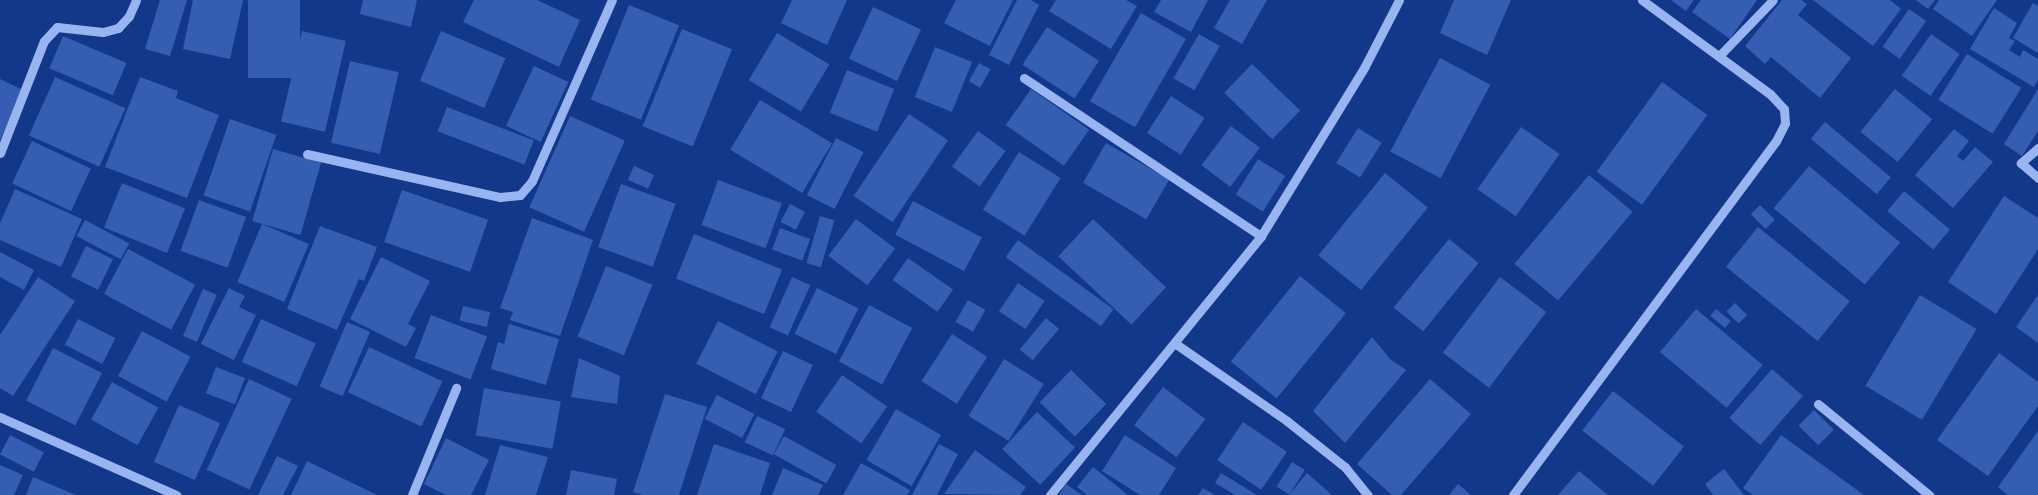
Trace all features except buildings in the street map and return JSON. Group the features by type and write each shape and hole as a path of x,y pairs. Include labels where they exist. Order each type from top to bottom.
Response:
{"street":[{"path":"0,153 44,41 58,27 103,32 118,28 129,16 136,0"},
{"path":"307,154 491,195 520,195 532,181 612,0"},
{"path":"1050,495 1176,344 1261,236 1365,66 1399,0"},
{"path":"1513,495 1776,141 1785,123 1784,109 1770,94 1642,0"},
{"path":"1720,56 1773,0"},
{"path":"1024,78 1261,236"},
{"path":"2038,148 2021,163 2038,178"},
{"path":"1176,344 1288,421 1345,467 1368,495"},
{"path":"412,495 456,388"},
{"path":"1818,404 1922,493"},
{"path":"0,418 176,495"}]}
